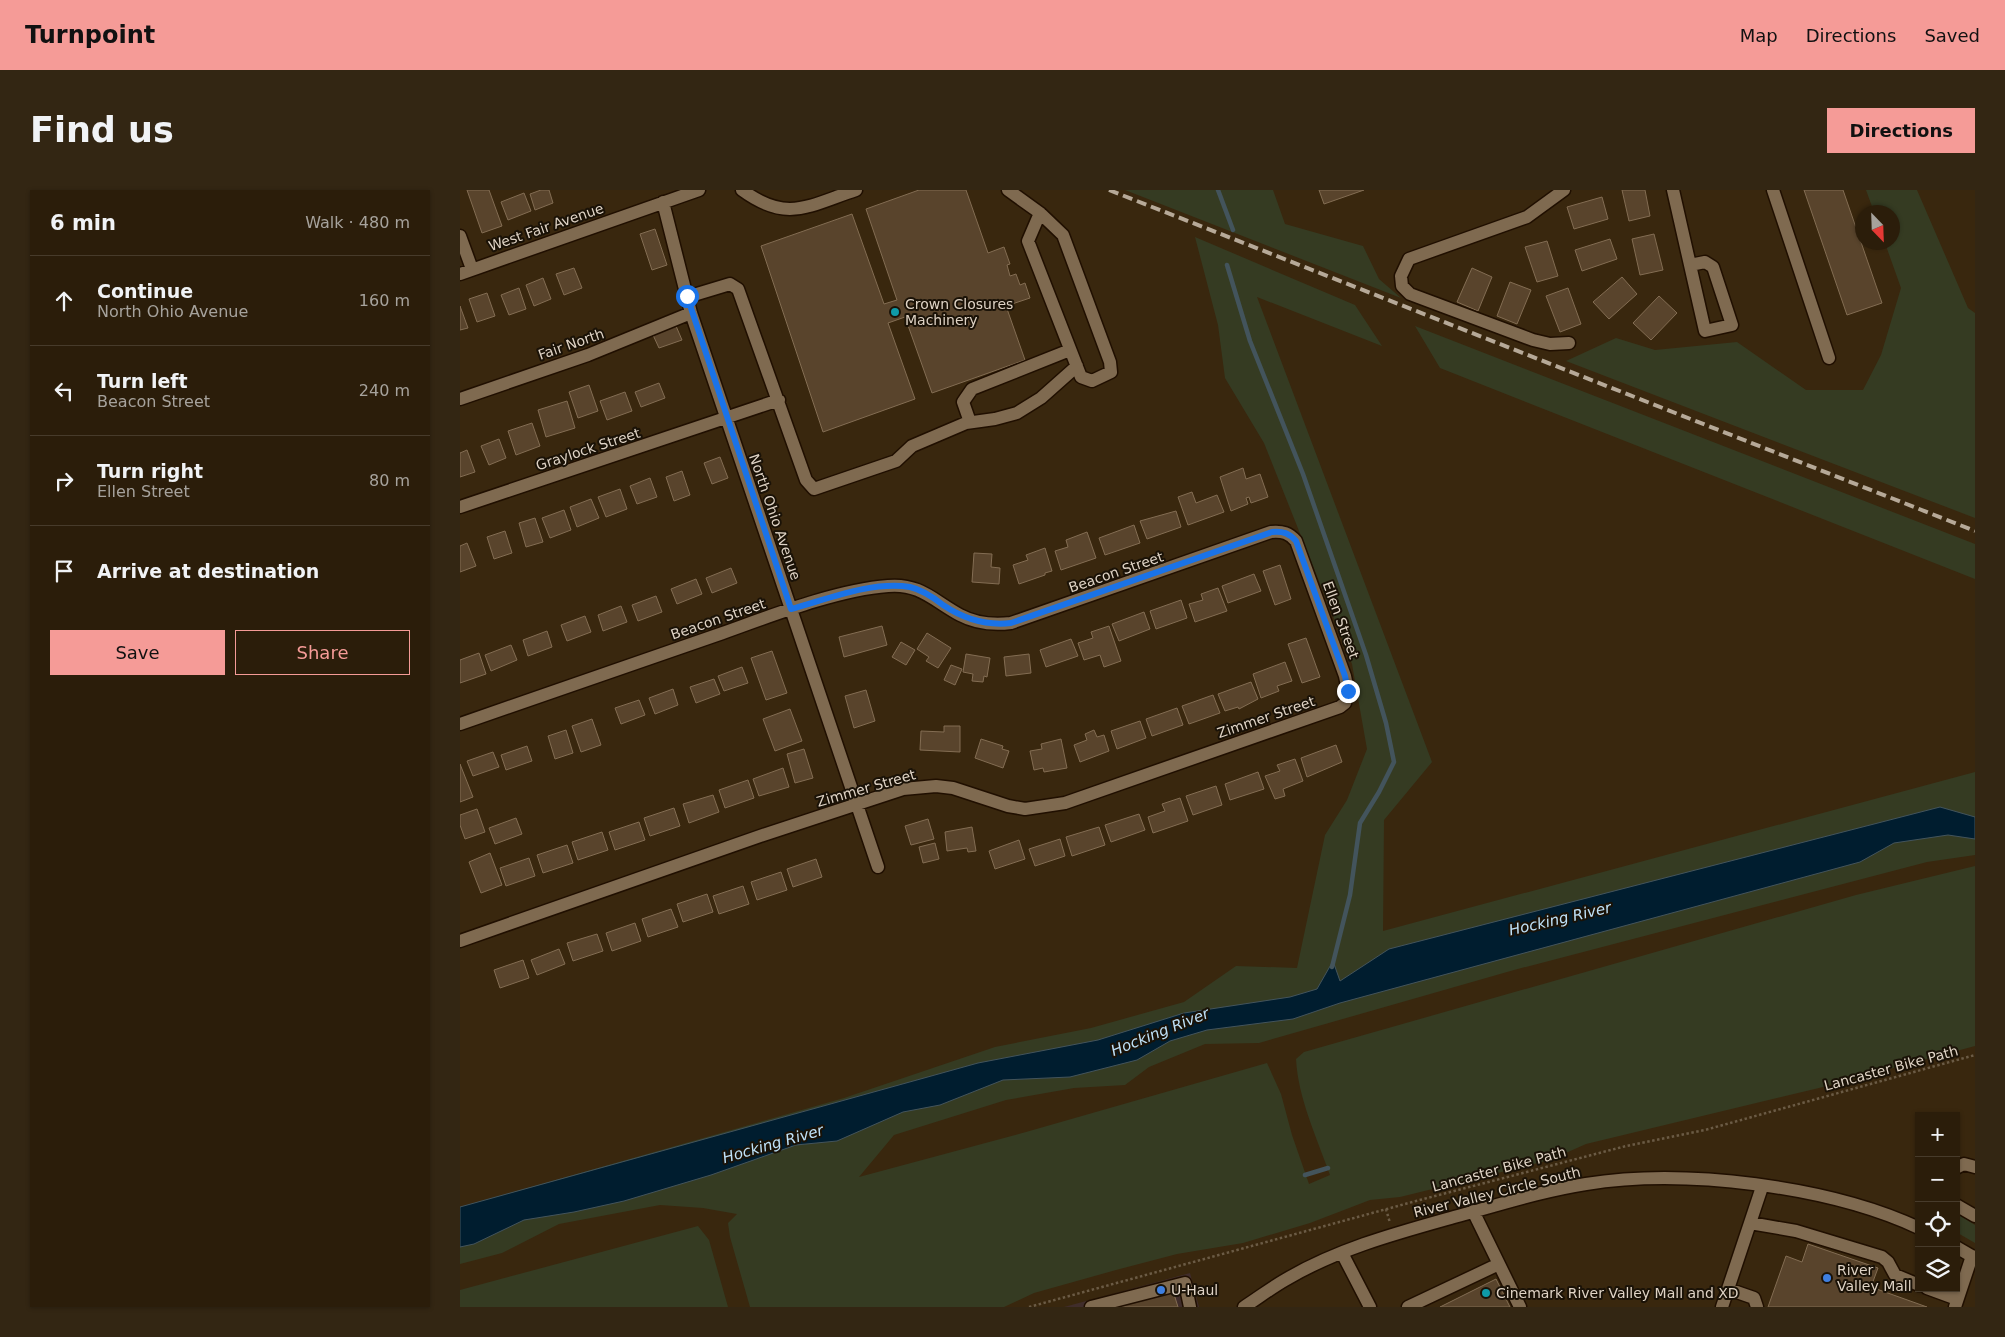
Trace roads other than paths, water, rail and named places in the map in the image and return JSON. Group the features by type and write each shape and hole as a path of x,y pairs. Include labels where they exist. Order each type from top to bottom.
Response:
{"street":[{"name":"West Fair Avenue","path":"466,271 698,190"},
{"path":"742,190 758,202 776,208 794,210 856,190"},
{"path":"1008,190 1040,213 1063,235 1110,362 1111,372 1092,381 1081,377 1028,241 1040,213"},
{"path":"1564,190 1527,218 1409,259 1401,276 1402,286 1410,294 1533,340 1550,344 1568,343"},
{"path":"1673,190 1690,265 1705,331 1732,325 1713,267 1705,262 1690,265"},
{"path":"1773,190 1829,358"},
{"name":"North Ohio Avenue","path":"663,202 691,313 855,804 878,867"},
{"path":"460,236 466,271"},
{"path":"687,296 730,284 738,290 779,400 806,480 814,489 896,461 912,446 970,422 995,419 1017,413 1041,398 1077,366"},
{"name":"Fair North","path":"460,399 597,352 691,313"},
{"path":"970,422 964,402 972,389 1070,350"},
{"name":"Graylock Street","path":"460,507 779,400"},
{"name":"Beacon Street","path":"460,724 791,609 870,588 890,586 921,591 972,620 1000,624 1011,623 1272,532 1281,531 1290,534 1296,541"},
{"name":"Ellen Street","path":"1296,541 1345,676 1348,698 1340,707"},
{"name":"Zimmer Street","path":"460,940 903,789 936,786 966,791 1008,806 1025,809 1044,808 1084,797 1340,707"},
{"path":"1960,1166 1964,1164 1975,1167"},
{"name":"River Valley Circle South","path":"1244,1307 1284,1280 1342,1253 1389,1236 1473,1211 1563,1188 1630,1179 1680,1179 1762,1186 1843,1200 1915,1227"},
{"path":"1722,1307 1762,1186"},
{"path":"1960,1207 1975,1216"},
{"path":"1473,1211 1520,1307"},
{"path":"1750,1223 1796,1231 1882,1257 1888,1262 1895,1275 1915,1283"},
{"path":"1935,1292 1956,1303 1974,1257 1960,1249"},
{"path":"1342,1253 1370,1307"},
{"path":"1408,1307 1499,1264"},
{"path":"1091,1307 1186,1283 1190,1307"},
{"path":"1728,1289 1754,1298 1757,1307"}],"water":[{"name":"Hocking River","path":"1940,807 1975,817 1975,839 1948,835 1894,843 1860,862 1340,1003 1293,1019 1207,1030 1170,1041 1137,1060 1070,1077 1003,1080 940,1105 903,1112 837,1141 796,1145 711,1175 624,1201 524,1220 474,1244 460,1247 460,1207 978,1063 1098,1040 1184,1013 1290,997 1317,989 1333,961 1340,981 1389,949"}],"waterway":[{"path":"1218,190 1233,230"},
{"path":"1227,265 1250,341 1303,474 1366,655 1386,723 1394,762 1379,792 1360,823 1350,895 1332,967"},
{"path":"1305,1175 1328,1168"}],"railway":[{"path":"1109,190 1975,531"}],"place":[{"name":"Crown Closures Machinery","path":"895,312"},
{"name":"River Valley Mall","path":"1827,1278"},
{"name":"U-Haul","path":"1161,1290"},
{"name":"Cinemark River Valley Mall and XD","path":"1486,1293"}]}
